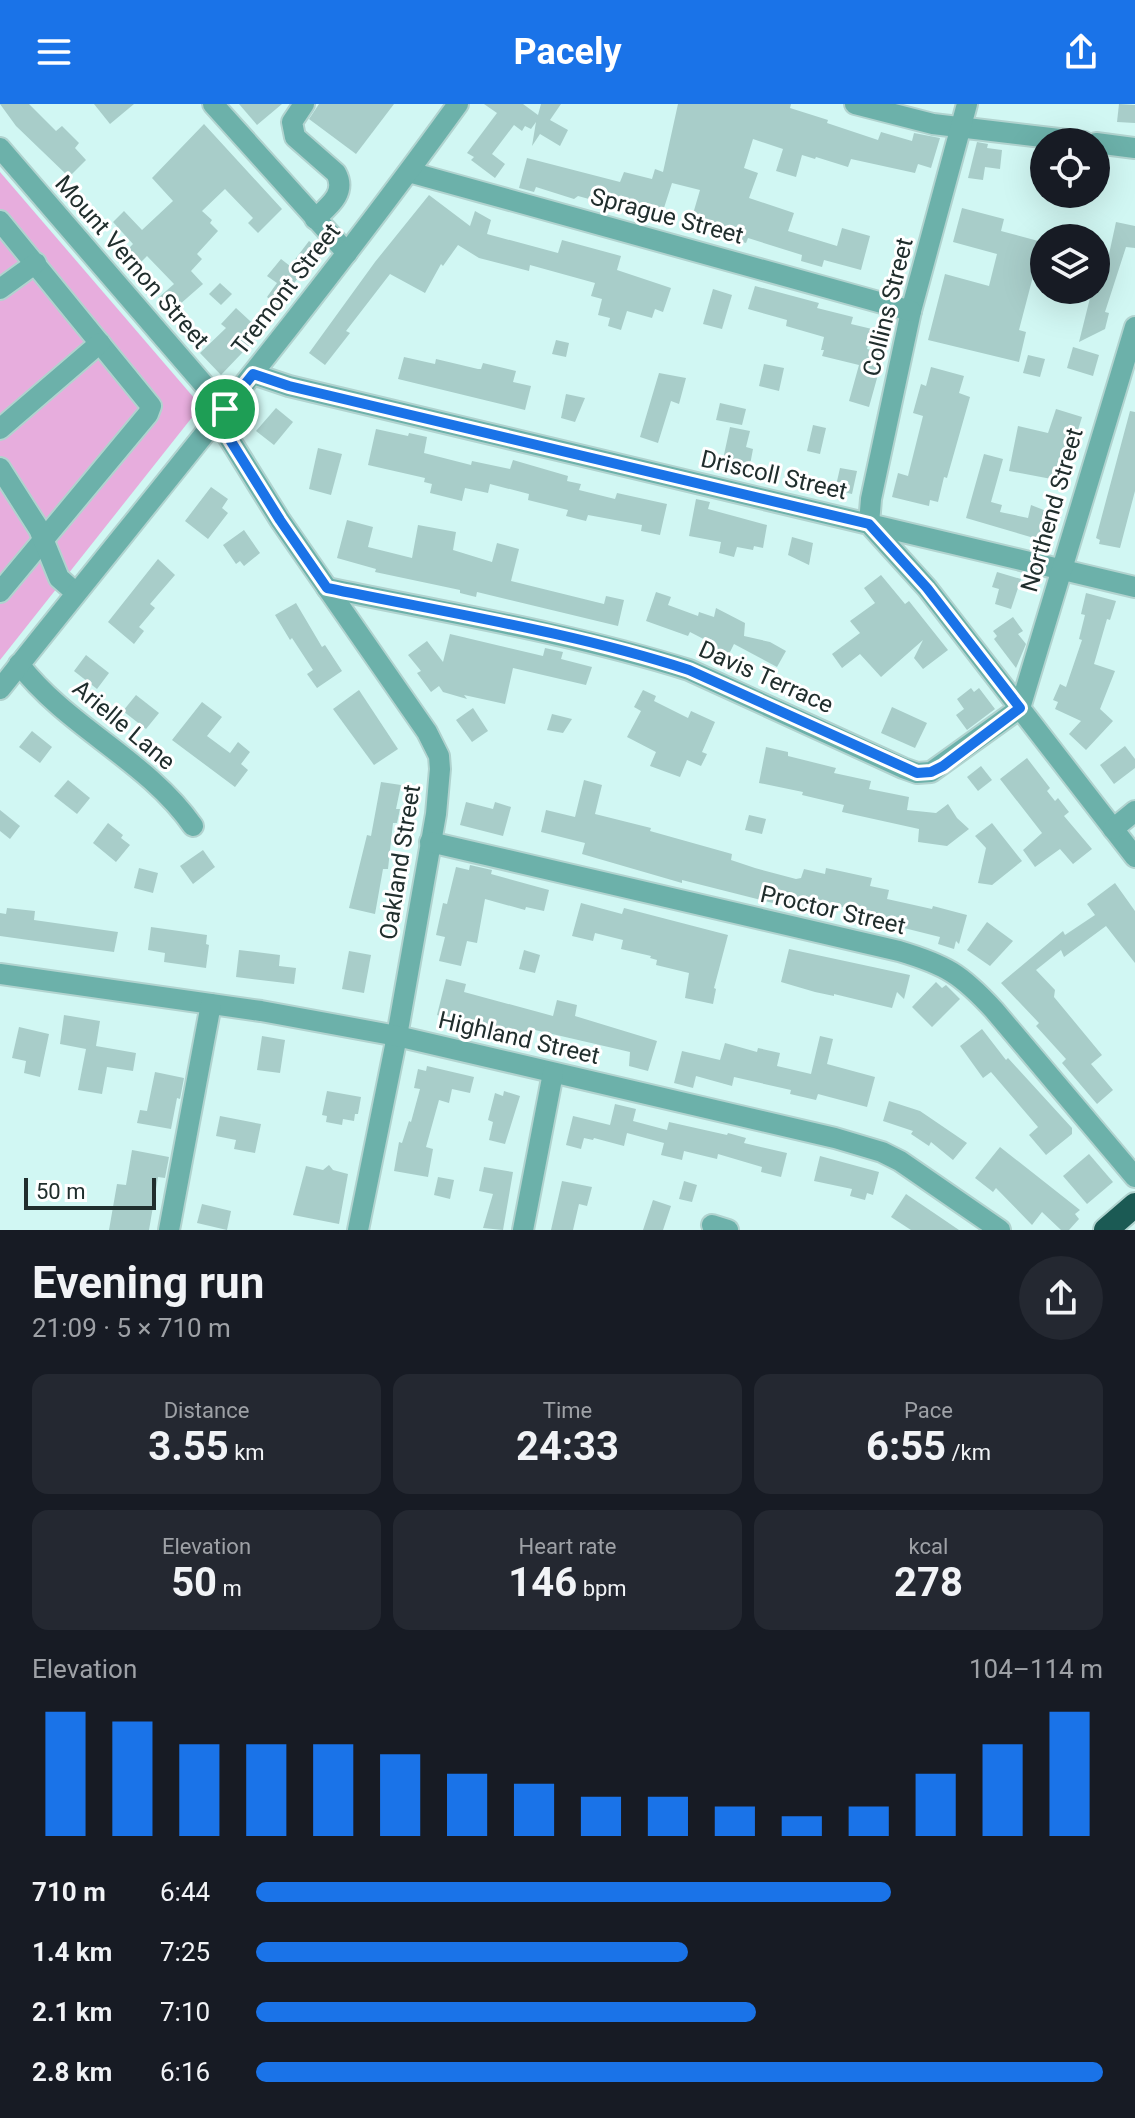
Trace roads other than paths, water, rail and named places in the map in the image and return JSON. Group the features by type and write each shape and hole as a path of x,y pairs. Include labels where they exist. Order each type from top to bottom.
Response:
{"highway":[{"path":"1106,1230 1135,1205"}],"street":[{"path":"213,104 347,253"},
{"path":"304,104 292,122 295,137 340,180 340,190 335,200 315,219"},
{"path":"855,104 908,119 1030,136"},
{"name":"Collins Street","path":"869,524 871,499 911,311 967,104"},
{"name":"Tremont Street","path":"0,689 347,253 409,172 447,108"},
{"path":"1110,145 1135,148"},
{"name":"Mount Vernon Street","path":"0,148 221,414"},
{"name":"Sprague Street","path":"409,172 911,311"},
{"path":"0,221 151,406 148,414 0,592"},
{"path":"0,289 36,263"},
{"name":"Northend Street","path":"1020,708 1135,327"},
{"path":"0,429 100,343"},
{"name":"Driscoll Street","path":"253,374 304,390 869,524 927,588 1135,857"},
{"name":"Oakland Street","path":"221,414 280,520 427,732 439,756 439,783 397,1036 358,1230"},
{"path":"0,468 27,509 59,578 76,593"},
{"path":"869,524 1135,587"},
{"name":"Davis Terrace","path":"327,588 575,639 664,662 689,670 917,773 931,772 943,766 1020,708"},
{"name":"Arielle Lane","path":"19,664 72,718 121,754 176,803 193,826"},
{"path":"1113,829 1135,811"},
{"name":"Proctor Street","path":"430,842 899,951 951,969 994,1010 1135,1177"},
{"name":"Highland Street","path":"0,974 211,1004 397,1036 835,1138 882,1152 925,1177 1000,1230"},
{"path":"169,1230 211,1004"},
{"path":"523,1230 553,1073"}]}
